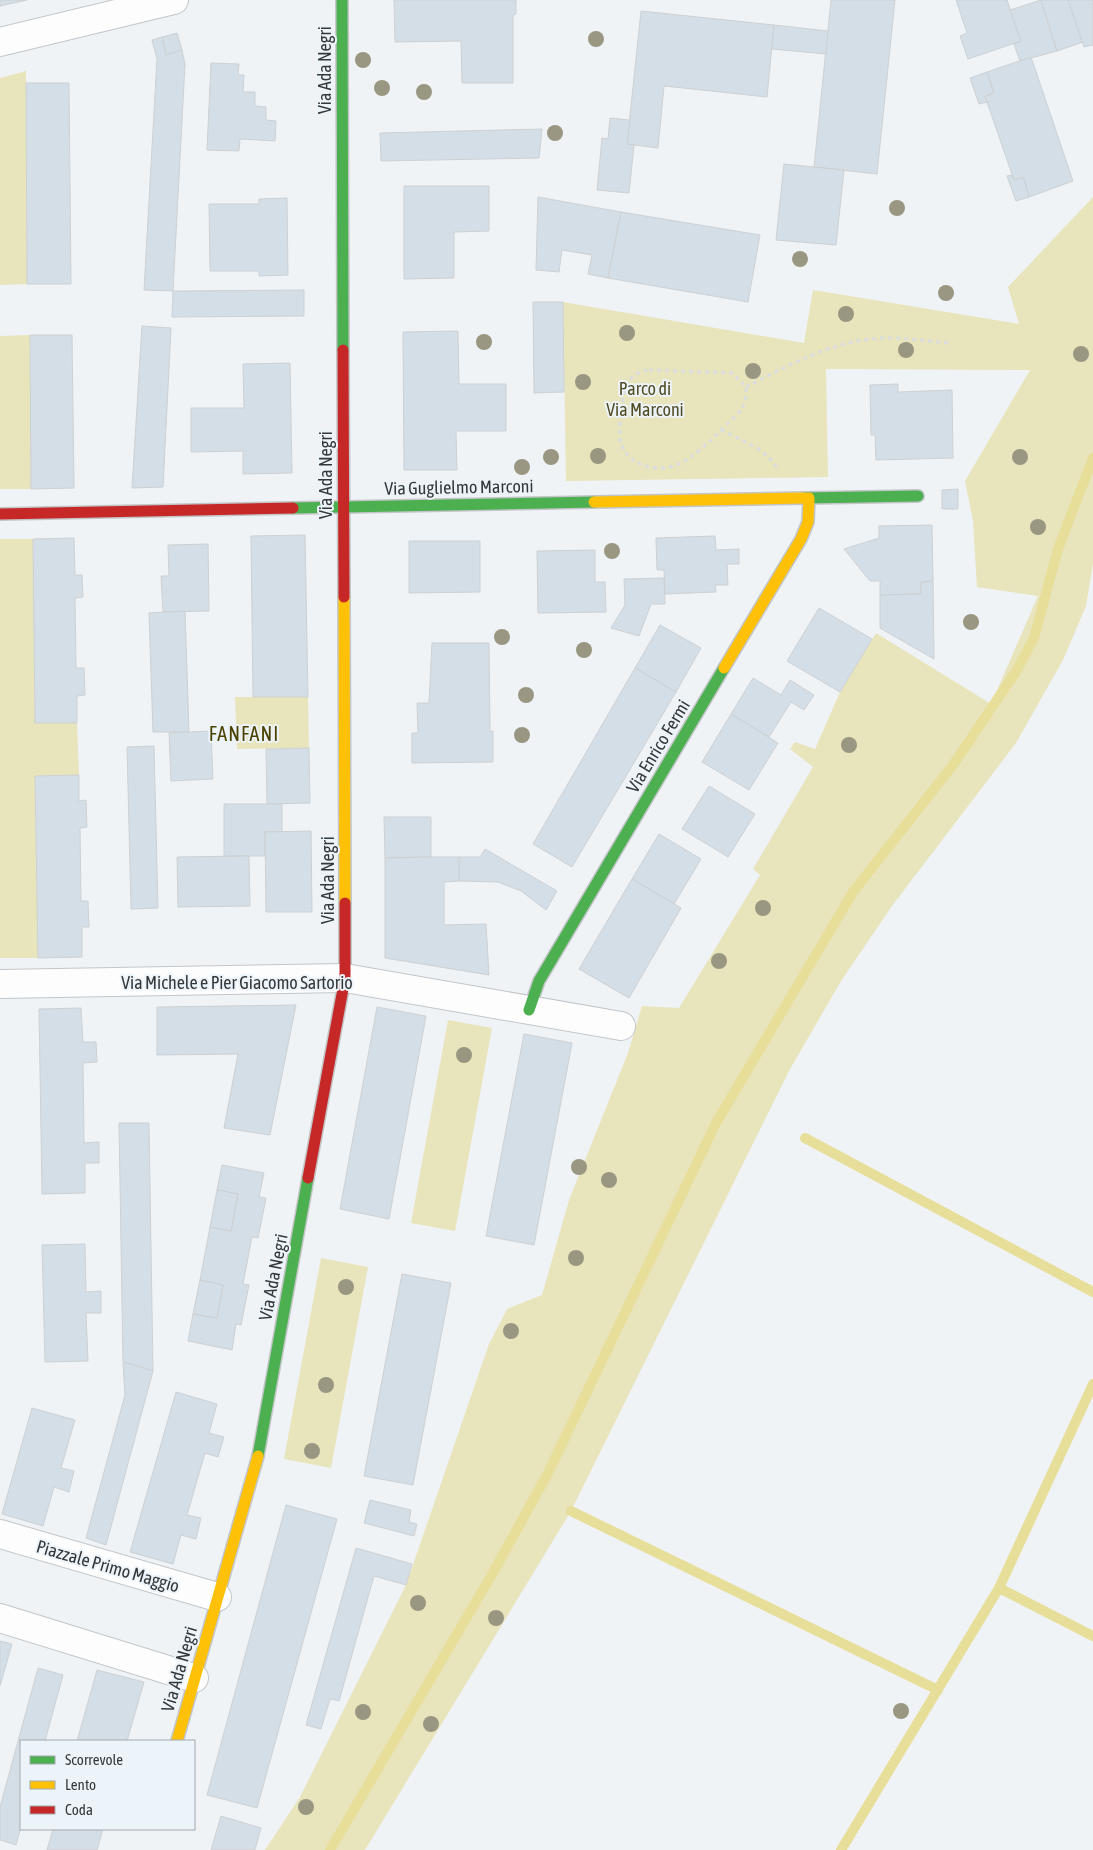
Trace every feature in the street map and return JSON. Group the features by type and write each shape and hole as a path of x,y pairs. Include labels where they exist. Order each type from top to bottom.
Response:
{"street":[{"path":"0,42 174,0"},
{"name":"Via Ada Negri","path":"177,1740 255,1470 345,978 342,507 342,0"},
{"name":"Via Guglielmo Marconi","path":"0,514 918,496"},
{"name":"Via Enrico Fermi","path":"529,1010 534,989 801,540 808,522 808,498"},
{"name":"Via Michele e Pier Giacomo Sartorio","path":"0,984 345,978 621,1026"},
{"name":"Piazzale Primo Maggio","path":"0,1534 217,1597"},
{"path":"0,1618 194,1678"}],"path":[{"path":"746,387 843,344 865,339 949,343"},
{"path":"649,370 722,371 732,373 746,387 747,398 744,408 679,464 666,468 639,464 628,456 621,445 620,433 623,399 629,380 639,372 649,370"},
{"path":"720,430 763,451 771,458 779,478 780,499"}],"green space":[{"path":"26,71 27,284 0,285 0,78"},
{"name":"Parco di Via Marconi","path":"1093,197 1093,563 1086,606 1063,660 1016,743 892,906 841,981 789,1071 571,1511 365,1850 265,1850 300,1797 406,1585 489,1344 507,1309 542,1295 569,1200 628,1053 642,1006 679,1008 760,875 753,869 813,767 790,749 795,742 815,749 840,692 876,633 991,704 1038,596 977,587 973,521 965,481 1030,370 826,369 828,477 566,481 563,302 804,343 813,290 1019,324 1008,287"},
{"path":"30,335 31,489 0,489 0,336"},
{"path":"0,539 33,539 35,723 77,723 79,775 35,776 38,958 0,958"},
{"path":"235,697 308,697 309,748 237,749"},
{"path":"448,1020 492,1028 455,1231 411,1223"},
{"path":"321,1258 368,1267 331,1468 284,1459"}],"building":[{"path":"0,0 27,0 0,6"},
{"path":"394,0 516,0 516,14 513,15 513,83 462,83 461,41 395,42"},
{"path":"831,0 895,0 877,174 814,167"},
{"path":"956,0 1007,0 1021,41 968,59 960,36 967,33"},
{"path":"1041,0 1057,51 1020,61 1014,44 1021,41 1010,10"},
{"path":"1041,0 1068,0 1083,42 1057,51"},
{"path":"1068,0 1093,0 1093,45 1084,47"},
{"path":"641,11 774,25 767,97 664,86 658,148 627,144"},
{"path":"774,25 828,31 826,54 772,49"},
{"path":"177,33 182,50 166,55 162,37"},
{"path":"162,37 166,55 182,50 185,64 173,291 144,290 157,59 152,40"},
{"path":"1031,57 1073,181 1029,197 1023,177 1014,180 985,96 994,93 987,72"},
{"path":"211,63 239,64 238,75 244,75 243,92 255,92 255,106 266,107 266,120 276,121 275,141 240,139 239,151 207,150"},
{"path":"987,72 994,93 985,96 987,102 979,104 970,78"},
{"path":"26,83 69,83 71,284 27,284"},
{"path":"610,118 630,120 627,144 634,145 629,193 597,190 602,138 608,139"},
{"path":"542,129 539,158 381,161 380,133"},
{"path":"784,164 844,170 836,245 776,240"},
{"path":"1012,175 1014,180 1023,177 1029,197 1016,201 1007,176"},
{"path":"404,186 489,186 489,231 454,232 454,278 404,279"},
{"path":"538,197 621,212 608,278 588,274 592,255 562,250 559,272 536,270"},
{"path":"287,198 288,275 259,276 259,271 210,271 209,204 259,204 259,199"},
{"path":"621,212 760,235 748,302 608,278"},
{"path":"304,290 304,316 172,317 173,291"},
{"path":"533,302 563,302 564,392 534,393"},
{"path":"142,326 171,328 163,487 132,488"},
{"path":"458,331 459,384 506,384 506,431 456,431 457,470 404,470 403,332"},
{"path":"30,335 72,335 74,488 31,489"},
{"path":"290,363 292,473 243,474 243,451 191,452 191,408 244,408 243,364"},
{"path":"898,384 898,392 952,390 953,458 876,460 875,435 871,435 870,385"},
{"path":"958,489 958,509 942,509 942,490"},
{"path":"932,525 933,581 921,582 921,594 880,595 880,581 870,581 844,549 879,538 879,526"},
{"path":"305,535 308,697 253,697 251,536"},
{"path":"715,536 716,550 739,549 739,564 727,564 728,585 715,585 716,592 665,594 664,570 657,570 656,538"},
{"path":"74,538 75,575 82,575 83,597 75,598 76,668 84,668 85,695 77,696 77,723 35,723 33,539"},
{"path":"409,541 480,541 480,592 409,593"},
{"path":"208,544 209,611 163,612 161,576 169,576 168,545"},
{"path":"595,550 595,582 605,582 606,612 538,613 537,551"},
{"path":"664,578 665,604 651,604 639,636 611,628 625,605 624,579"},
{"path":"933,581 934,659 880,628 880,595 921,594 921,582"},
{"path":"819,608 872,639 840,692 787,661"},
{"path":"185,611 189,732 153,732 149,613"},
{"path":"660,625 701,648 676,692 635,668"},
{"path":"432,643 489,643 490,731 493,731 493,762 412,763 412,733 418,733 417,703 429,703"},
{"path":"635,668 676,692 572,867 533,844"},
{"path":"753,678 781,695 790,680 814,695 804,710 791,702 769,737 731,714"},
{"path":"731,714 778,743 749,790 702,762"},
{"path":"211,731 213,779 171,781 169,733"},
{"path":"154,746 158,908 131,909 127,747"},
{"path":"309,748 310,803 267,804 266,749"},
{"path":"79,775 79,801 86,800 87,827 80,828 81,901 88,901 89,927 82,927 82,957 38,958 35,776"},
{"path":"709,786 755,814 728,857 682,829"},
{"path":"224,804 282,804 282,832 265,832 265,856 224,856"},
{"path":"384,817 431,817 431,857 385,858"},
{"path":"311,831 312,912 266,912 265,832"},
{"path":"659,834 701,859 674,904 632,879"},
{"path":"485,849 557,891 546,910 521,891 498,882 459,881 459,857 480,857"},
{"path":"249,856 250,906 178,907 177,857"},
{"path":"459,857 459,881 444,882 444,925 486,924 489,975 385,958 385,858"},
{"path":"632,879 681,908 629,998 579,969"},
{"path":"296,1005 270,1135 224,1128 238,1054 157,1055 157,1007"},
{"path":"377,1007 426,1016 389,1219 340,1209"},
{"path":"81,1008 83,1042 96,1042 97,1062 83,1063 84,1143 99,1142 99,1163 85,1163 85,1193 42,1194 39,1009"},
{"path":"524,1034 572,1043 534,1245 486,1236"},
{"path":"119,1123 149,1123 153,1371 123,1362"},
{"path":"222,1165 264,1173 259,1197 266,1198 258,1238 252,1237 243,1284 249,1285 241,1325 236,1324 232,1350 188,1341 193,1314 217,1318 223,1285 200,1280 210,1227 231,1231 238,1194 217,1190"},
{"path":"217,1190 238,1194 231,1231 210,1227"},
{"path":"85,1244 86,1292 101,1291 101,1313 86,1313 88,1361 45,1362 42,1245"},
{"path":"402,1274 451,1283 413,1485 364,1476"},
{"path":"200,1280 223,1285 217,1318 193,1314"},
{"path":"123,1362 153,1371 106,1545 86,1538 125,1395"},
{"path":"176,1392 217,1404 209,1433 224,1437 218,1457 205,1453 187,1515 201,1518 196,1539 181,1535 173,1564 130,1552"},
{"path":"32,1408 75,1420 61,1468 74,1471 69,1492 54,1487 43,1526 2,1514"},
{"path":"370,1500 411,1510 409,1522 417,1524 414,1536 364,1523"},
{"path":"286,1505 337,1519 257,1808 207,1795"},
{"path":"356,1548 412,1564 406,1585 374,1576 339,1701 330,1699 321,1729 306,1725"},
{"path":"0,1641 12,1644 0,1686"},
{"path":"38,1668 63,1675 45,1740 20,1740 20,1830 16,1845 0,1840 0,1807"},
{"path":"97,1670 144,1682 127,1740 77,1740"},
{"path":"221,1816 261,1828 255,1850 211,1850"},
{"path":"53,1830 103,1830 97,1850 47,1850"}],"waterway":[{"path":"330,1850 494,1571 548,1473 716,1123 853,892 953,765 1015,673 1034,638 1058,549 1093,458"},
{"path":"805,1138 1093,1292"},
{"path":"841,1850 999,1588 1093,1384"},
{"path":"571,1511 938,1690"},
{"path":"999,1588 1093,1636"}],"traffic: fast":[{"path":"342,0 343,350"},
{"path":"805,498 918,496"},
{"path":"293,508 594,502"},
{"path":"529,1010 539,981 724,668"},
{"path":"258,1456 308,1178"}],"traffic: slow":[{"path":"594,502 805,498"},
{"path":"724,668 801,539 808,522 809,498"},
{"path":"344,597 345,903"},
{"path":"177,1740 258,1456"}],"traffic: jam":[{"path":"343,350 344,597"},
{"path":"0,514 293,508"},
{"path":"308,1178 345,978 345,903"}],"district":[{"name":"FANFANI","path":"244,733"}]}
